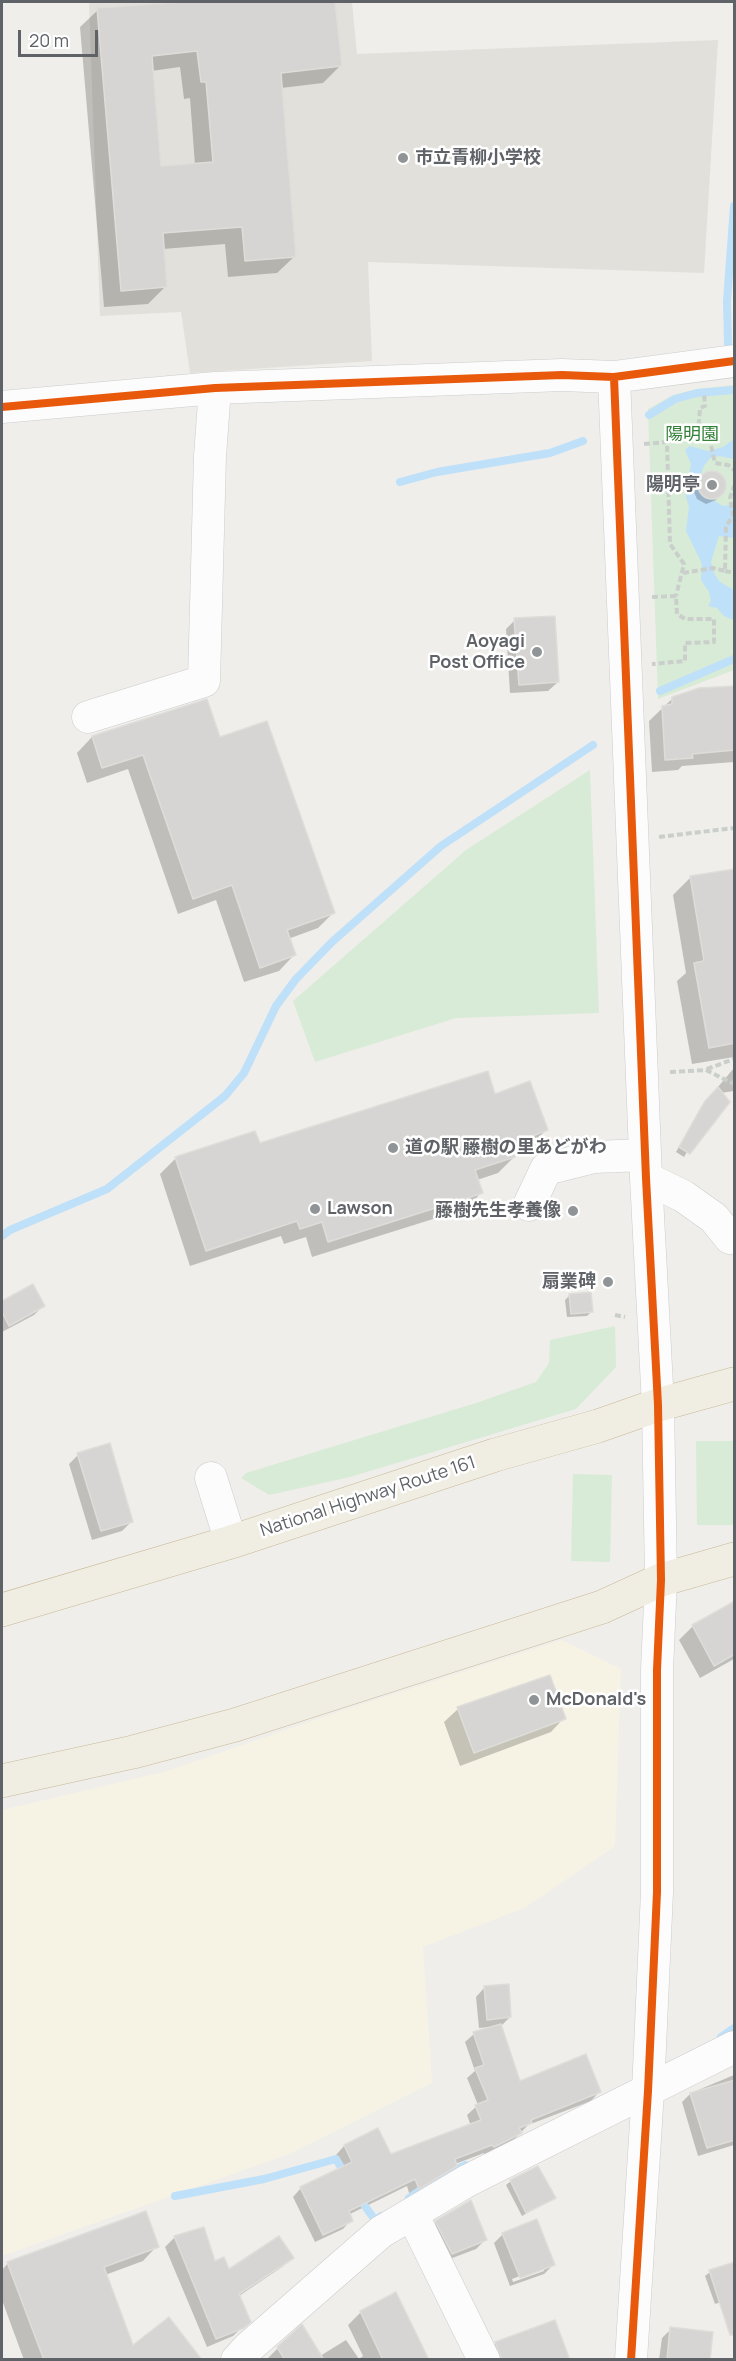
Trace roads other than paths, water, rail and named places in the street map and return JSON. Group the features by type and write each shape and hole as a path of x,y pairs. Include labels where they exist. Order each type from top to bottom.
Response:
{"highway":[{"name":"National Highway Route 161","path":"2,1610 231,1542 495,1455 735,1384"},
{"path":"2,1781 133,1752 236,1725 602,1607 661,1580 735,1559"}],"street":[{"path":"2,407 215,388 562,375 614,377 735,361"},
{"path":"614,377 645,1167 658,1405 661,1580 657,1670 657,1892 648,2091 631,2360"},
{"path":"88,717 204,681 210,456 215,388"},
{"path":"529,1205 546,1169 594,1156 645,1167 714,1218 730,1238"},
{"path":"211,1478 231,1542"},
{"path":"237,2360 381,2232 467,2181 735,2047"},
{"path":"412,2214 484,2360"}],"water":[{"path":"734,439 734,459 719,456 710,458 700,476 713,500 723,506 734,504 734,538 719,536 711,562 720,582 734,590 734,620 724,616 717,608 708,606 711,601 709,592 701,580 702,564 686,531 689,507 685,493 692,486 689,475 691,464 685,450 690,446 708,451 723,447"}],"waterway":[{"path":"728,345 727,301 734,206"},
{"path":"649,415 675,399 697,393 734,390"},
{"path":"400,482 437,472 550,453 583,441"},
{"path":"660,691 734,659"},
{"path":"2,1236 10,1230 107,1189 225,1096 244,1073 276,1006 296,979 332,942 441,846 593,745"},
{"path":"721,2037 734,2028"},
{"path":"175,2196 264,2179 336,2159 346,2176"},
{"path":"409,2198 435,2180 465,2165"},
{"path":"357,2195 375,2220 381,2216"}],"place":[{"name":"市立青柳小学校","path":"403,158"},
{"name":"陽明亭","path":"712,485"},
{"name":"Aoyagi Post Office","path":"537,652"},
{"name":"道の駅 藤樹の里あどがわ","path":"393,1148"},
{"name":"Lawson","path":"315,1209"},
{"name":"藤樹先生孝養像","path":"573,1211"},
{"name":"扇業碑","path":"608,1282"},
{"name":"McDonald's","path":"534,1700"}],"park label":[{"name":"陽明園","path":"692,435"}]}
